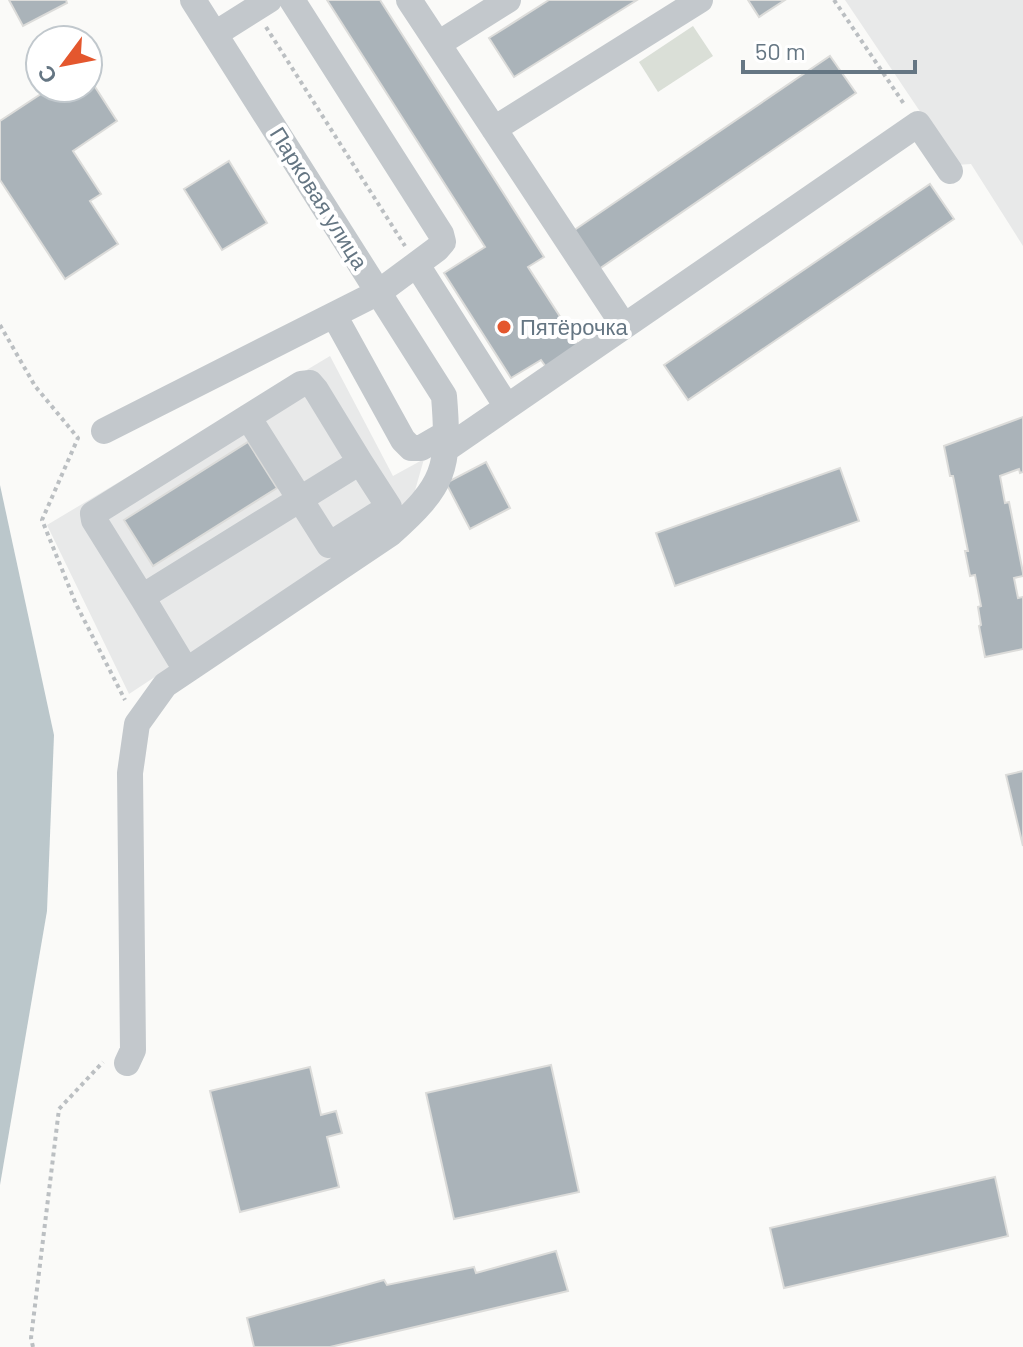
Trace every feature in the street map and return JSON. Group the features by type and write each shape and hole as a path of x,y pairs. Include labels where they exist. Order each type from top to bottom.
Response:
{"street":[{"name":"Парковая улица","path":"193,0 444,396 446,441"},
{"path":"104,431 379,292 443,242 441,234 292,0"},
{"path":"409,0 624,326"},
{"path":"438,44 508,0"},
{"path":"494,129 700,0"},
{"path":"215,34 262,4"},
{"path":"334,315 403,440 411,448 421,448 446,441 507,407 918,124 950,171"},
{"path":"417,265 507,407"},
{"path":"186,670 93,514 248,417 301,384 310,383 389,507 329,545 248,417"},
{"path":"115,1062 133,1050 130,773 137,724 165,685 390,534 422,506 444,470 446,441"},
{"path":"142,597 360,462"}],"path":[{"path":"834,0 918,124"},
{"path":"262,4 417,265"},
{"path":"0,325 35,386 78,438 42,520 76,604 137,724"},
{"path":"33,1347 33,1323 59,1109 115,1062"}],"shaded area":[{"path":"845,0 1023,0 1023,246 971,164 956,165"},
{"path":"693,26 713,56 658,92 639,62"},
{"path":"330,356 393,476 424,459 414,494 388,523 129,694 47,525"},
{"path":"0,485 54,735 47,911 0,1185"}],"building":[{"path":"9,0 66,0 67,3 23,26"},
{"path":"327,0 380,0 544,257 528,267 579,346 546,367 541,360 511,378 444,273 485,247"},
{"path":"549,0 637,0 514,77 489,38"},
{"path":"748,0 785,0 759,17"},
{"path":"830,56 856,93 599,269 573,231"},
{"path":"104,101 117,121 73,151 101,194 90,201 118,244 65,279 0,180 0,121 26,104 104,104"},
{"path":"229,161 267,223 222,250 184,189"},
{"path":"930,184 954,219 688,400 664,365"},
{"path":"1023,417 1023,472 1020,473 1019,469 1000,476 1005,503 1009,502 1023,573 1023,576 1014,578 1018,598 1023,597 1023,649 985,657 975,575 970,576 953,476 950,476 944,446"},
{"path":"248,442 277,488 153,566 124,520"},
{"path":"486,462 510,508 470,529 446,483"},
{"path":"840,468 859,521 675,586 656,533"},
{"path":"1023,771 1023,846 1006,775"},
{"path":"551,1065 579,1192 454,1219 426,1093"},
{"path":"310,1067 321,1115 336,1111 342,1133 327,1137 339,1187 240,1212 210,1091"},
{"path":"995,1177 1008,1236 784,1288 770,1228"},
{"path":"556,1251 568,1291 330,1347 254,1347 247,1318 384,1280 387,1285 474,1267 476,1273"}],"place":[{"name":"Пятёрочка","path":"504,327"}]}
